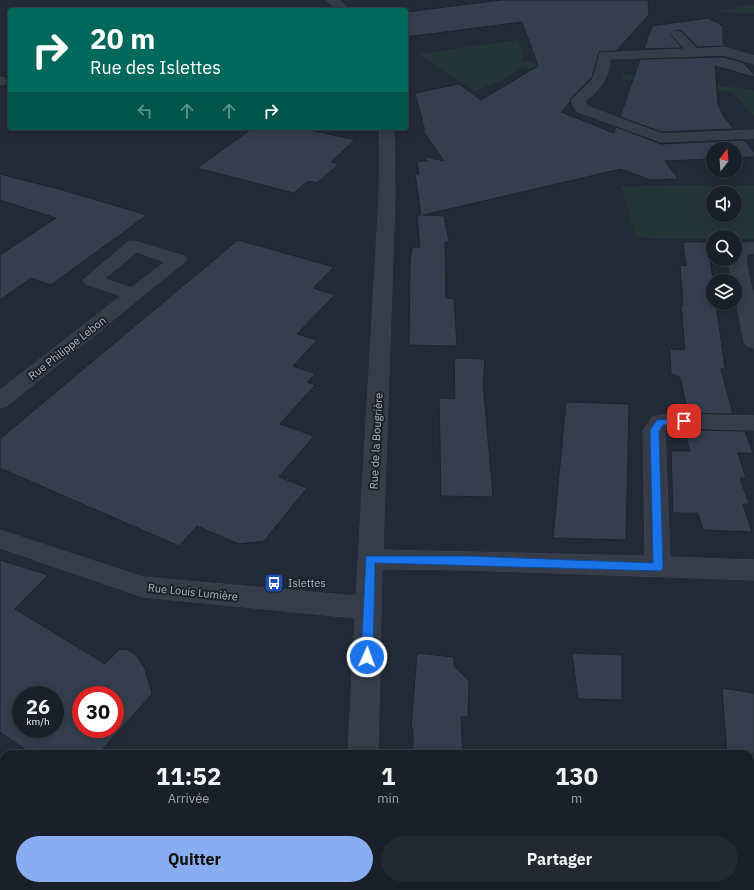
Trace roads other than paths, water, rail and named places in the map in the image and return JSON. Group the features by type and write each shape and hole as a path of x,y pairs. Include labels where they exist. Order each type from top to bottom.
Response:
{"street":[{"path":"332,0 342,8"},
{"path":"677,34 694,52"},
{"path":"754,60 724,51 604,56 602,74 596,85 578,100 581,108 660,138 754,134"},
{"name":"Rue de la Bougrière","path":"363,750 370,559 387,197 387,130"},
{"path":"754,248 745,248 739,251 737,262 754,342"},
{"name":"Rue Philippe Lebon","path":"0,401 134,295"},
{"path":"658,568 654,430 660,422 670,421 754,423"},
{"name":"Rue Louis Lumière","path":"0,539 143,587 350,607 369,607"},
{"path":"370,559 467,560 658,568 754,570"}],"place":[{"name":"Islettes","path":"274,583"}]}
